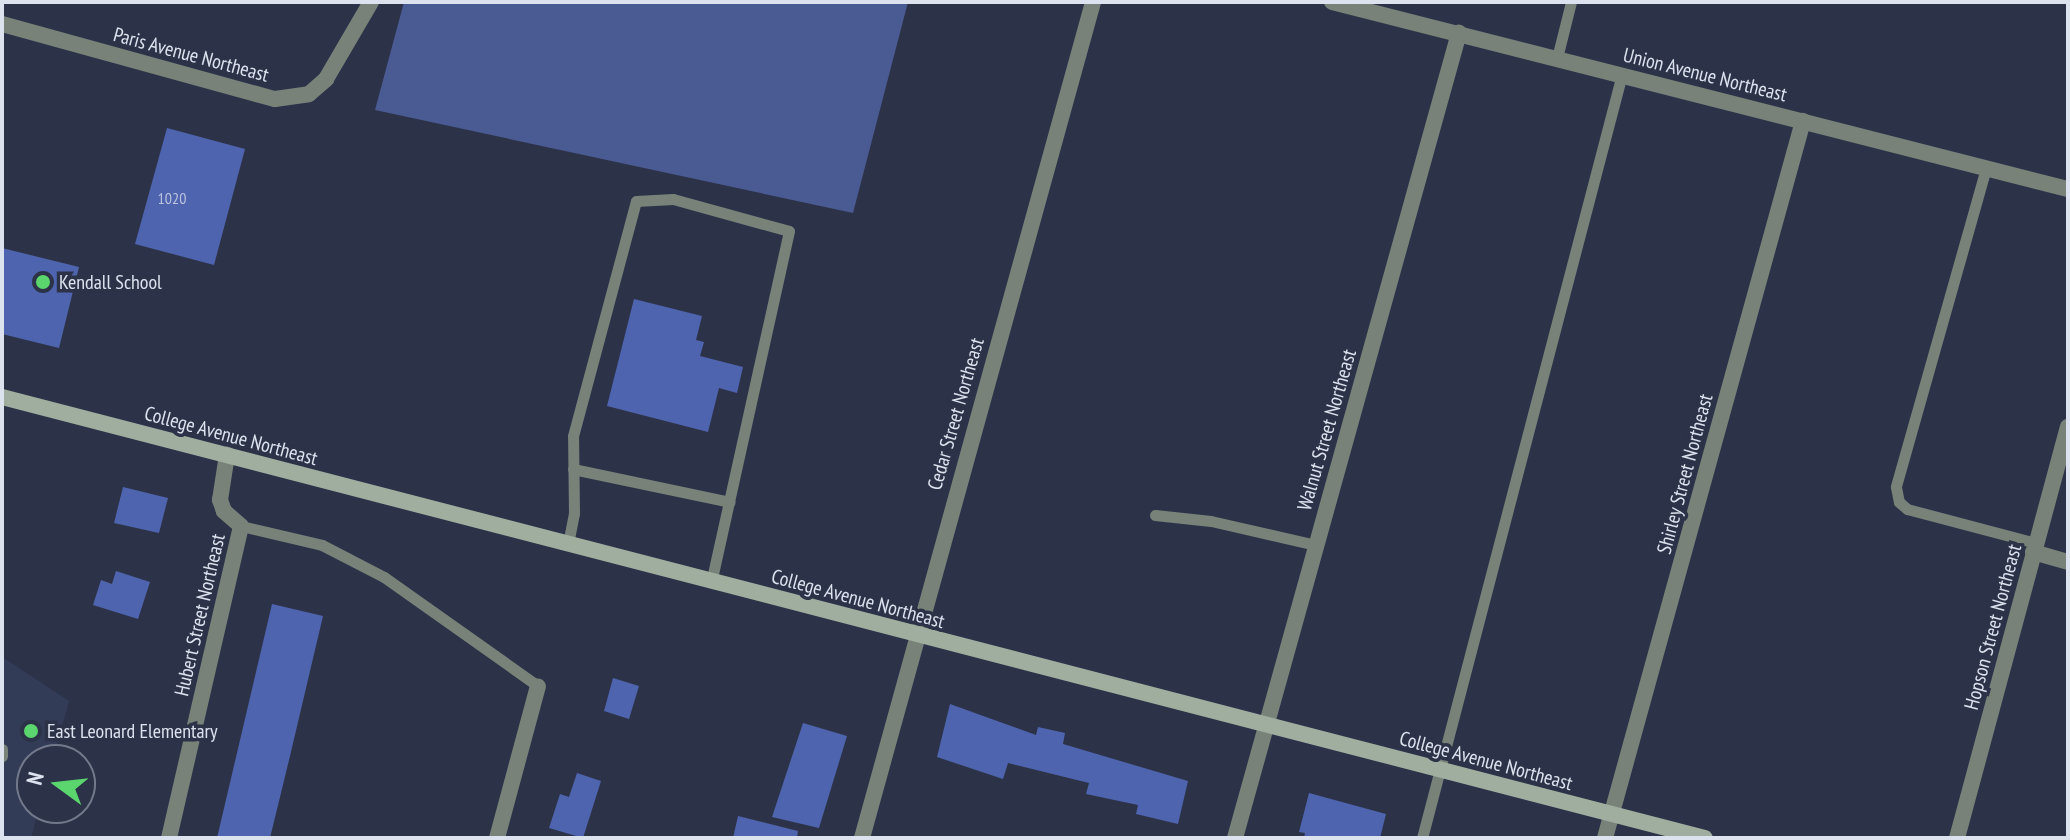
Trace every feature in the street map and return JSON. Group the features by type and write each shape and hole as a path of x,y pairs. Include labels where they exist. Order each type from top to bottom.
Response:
{"main road":[{"name":"College Avenue Northeast","path":"2,397 1705,838"}],"street":[{"name":"Paris Avenue Northeast","path":"2,24 275,99 309,94 326,79 371,2"},
{"name":"Cedar Street Northeast","path":"862,838 915,635 1093,2"},
{"name":"Union Avenue Northeast","path":"1332,2 2068,189"},
{"name":"Walnut Street Northeast","path":"1235,838 1459,33"},
{"name":"Shirley Street Northeast","path":"1605,838 1803,121"},
{"name":"Hopson Street Northeast","path":"1957,838 2068,427"},
{"name":"Hubert Street Northeast","path":"169,838 241,526 224,511 220,500 227,455"},
{"path":"2034,548 2068,562"},
{"path":"497,838 538,686"}],"lane":[{"path":"1557,58 1571,2"},
{"path":"1422,838 1622,74"},
{"path":"1986,168 1896,487 1899,502 1907,509 2034,548"},
{"path":"568,544 573,436 636,201 673,199 789,231 711,582"},
{"path":"573,469 730,502"},
{"path":"1155,515 1211,521 1316,545"},
{"path":"241,526 322,545 384,577 538,686"},
{"path":"2,749 2,756"}],"shaded area":[{"path":"404,2 908,2 853,213 375,110"},
{"name":"East Leonard Elementary","path":"2,657 69,701 57,744 16,744 16,824 35,824 31,838 2,838"}],"building":[{"path":"167,128 245,149 214,265 135,244"},
{"path":"2,248 79,267 59,348 2,334"},
{"path":"634,299 702,316 696,340 704,342 700,356 743,367 737,393 719,388 708,432 607,406"},
{"path":"123,487 168,498 159,533 114,523"},
{"path":"116,571 150,582 138,619 93,605 101,580 112,584"},
{"path":"272,604 323,616 270,838 217,838"},
{"path":"613,678 639,686 629,719 604,711"},
{"path":"950,704 1036,735 1038,727 1065,733 1063,744 1188,781 1178,824 1136,814 1138,805 1086,794 1089,783 1008,763 1003,779 937,757"},
{"path":"803,723 847,736 819,828 772,817"},
{"path":"577,773 601,781 583,838 549,828 560,794 569,797"},
{"path":"1309,793 1386,814 1380,838 1304,838 1305,833 1299,832"},
{"path":"738,816 798,831 797,838 733,838"}],"place":[{"name":"Kendall School","path":"43,282"},
{"name":"East Leonard Elementary","path":"31,731"}]}
